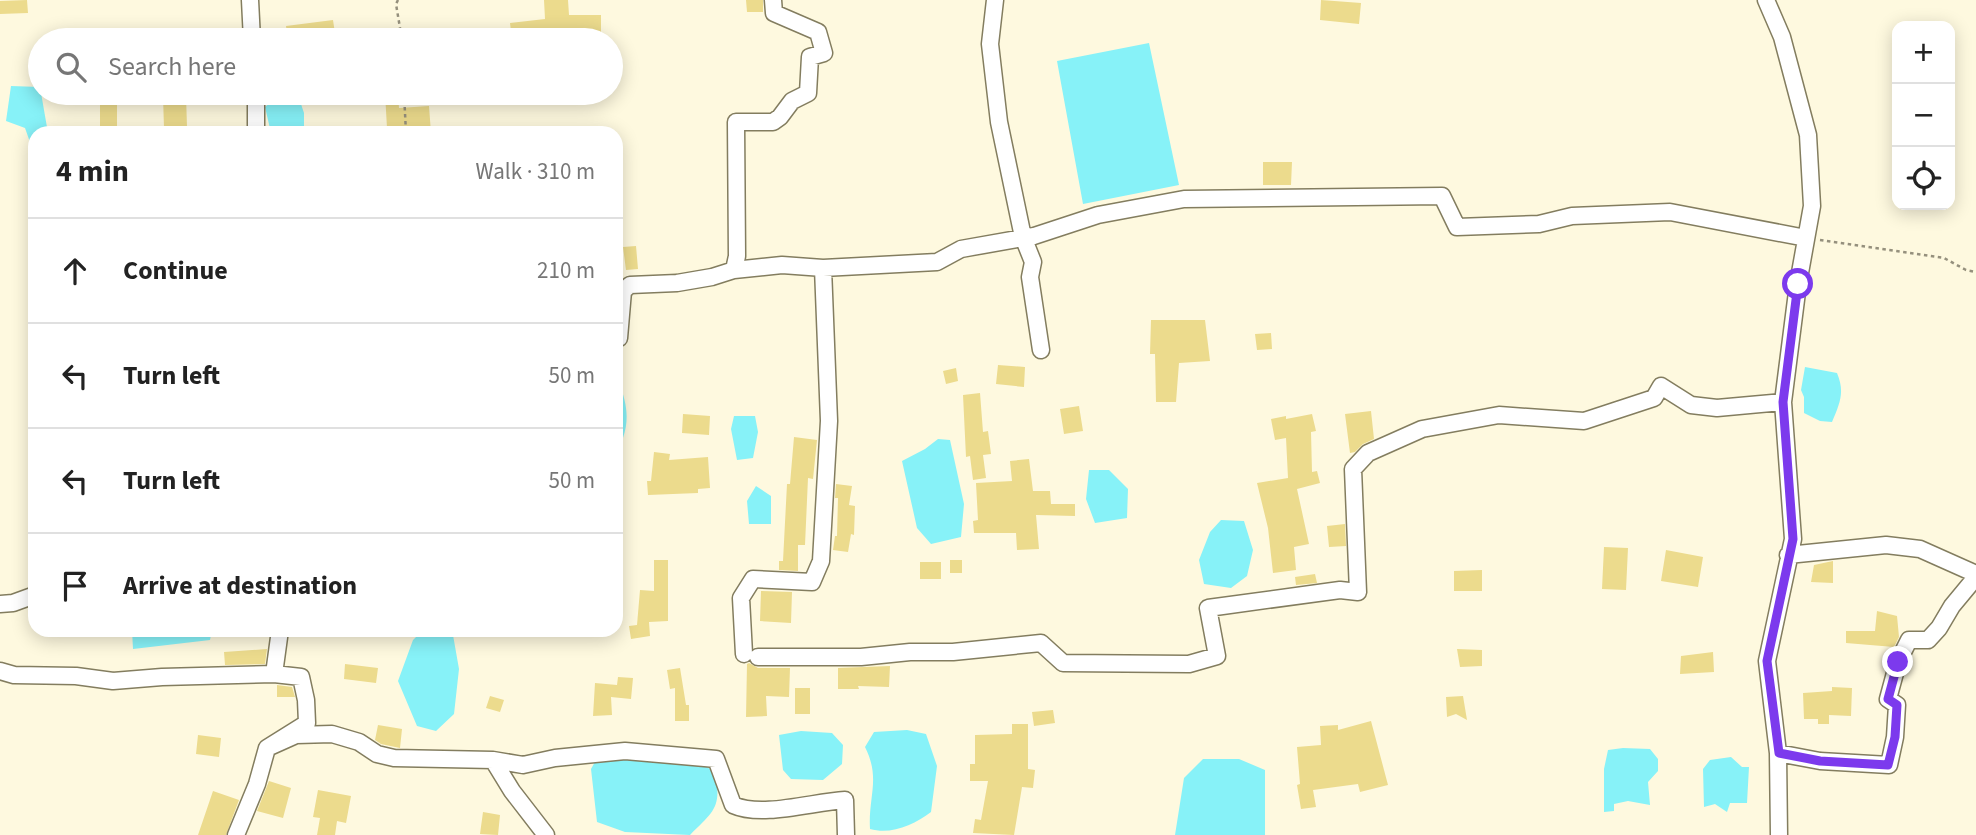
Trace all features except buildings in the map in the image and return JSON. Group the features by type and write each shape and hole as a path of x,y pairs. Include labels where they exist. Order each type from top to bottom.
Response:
{"street":[{"path":"250,0 252,28"},
{"path":"734,270 737,256 736,122 773,122 780,117 792,101 808,93 810,57 824,53 818,32 774,13 773,0"},
{"path":"995,0 990,44 999,122 1023,237 1033,262 1030,277 1041,350"},
{"path":"1766,0 1782,37 1808,135 1812,206 1783,402 1793,539 1767,661 1779,753 1779,835"},
{"path":"256,105 256,126"},
{"path":"623,291 630,285 677,283 734,270 782,265 823,268 937,262 961,249 1034,236 1098,215 1184,199 1442,196 1457,227 1539,223 1572,216 1670,212 1806,238"},
{"path":"823,268 829,421 821,561 812,582 753,579 741,598 751,655 861,657 910,652 953,652 1041,643 1063,663 1189,664 1217,656 1208,608 1340,590 1358,592 1353,469 1368,453 1422,429 1499,415 1584,421 1654,398 1661,386 1691,405 1717,408 1783,402"},
{"path":"1779,753 1820,761 1888,765 1895,737 1897,705 1888,699 1898,662 1909,640 1928,640 1939,628 1952,606 1976,576 1920,549 1886,545 1788,555"},
{"path":"0,604 13,603 28,597"},
{"path":"274,674 279,637"},
{"path":"0,671 14,676 76,676 113,681 274,674 301,677 307,723 267,748 257,784 236,835"},
{"path":"267,748 296,735 332,734 359,743 377,754 394,758 492,760 523,765 555,758 625,751 716,759 733,805 746,811 845,800 846,835"},
{"path":"492,760 546,835"}],"path":[{"path":"398,0 396,4 400,28"},
{"path":"404,105 405,126"},
{"path":"1806,238 1944,258 1966,270 1976,272"}],"water":[{"path":"1149,43 1179,185 1083,204 1057,61"},
{"path":"11,86 28,87 28,105 43,105 47,126 28,126 28,136 25,128 6,121"},
{"path":"301,105 304,126 269,126 265,107"},
{"path":"1805,367 1837,373 1841,386 1840,398 1832,422 1820,421 1804,413 1801,390"},
{"path":"623,393 626,410 623,438"},
{"path":"734,416 755,416 758,432 753,458 737,460 731,429"},
{"path":"938,439 950,440 964,504 961,537 931,544 917,528 902,461"},
{"path":"1089,470 1109,470 1128,489 1127,518 1095,523 1086,499"},
{"path":"756,486 771,496 771,524 749,524 747,501"},
{"path":"1221,520 1244,521 1253,550 1247,576 1231,588 1204,584 1199,560 1210,532"},
{"path":"132,637 211,637 210,640 133,649"},
{"path":"416,637 453,637 459,669 454,714 436,731 417,726 398,681"},
{"path":"907,730 926,734 937,766 931,812 902,828 886,831 870,829 873,778 865,747 874,732"},
{"path":"801,731 832,733 843,745 842,764 823,780 791,779 783,770 779,735"},
{"path":"1650,749 1658,759 1658,771 1648,782 1650,805 1628,801 1614,804 1614,811 1604,812 1604,769 1608,750"},
{"path":"1731,757 1742,767 1749,767 1747,803 1730,803 1727,812 1715,804 1704,807 1703,769 1710,760"},
{"path":"1203,759 1239,759 1265,770 1265,835 1175,835 1184,778"},
{"path":"596,760 700,763 715,772 717,794 714,808 690,835 625,832 597,822 591,769"}],"route":[{"path":"1798,284 1783,402 1793,539 1767,661 1779,753 1820,761 1888,765 1895,737 1897,705 1888,699 1898,662"}]}
